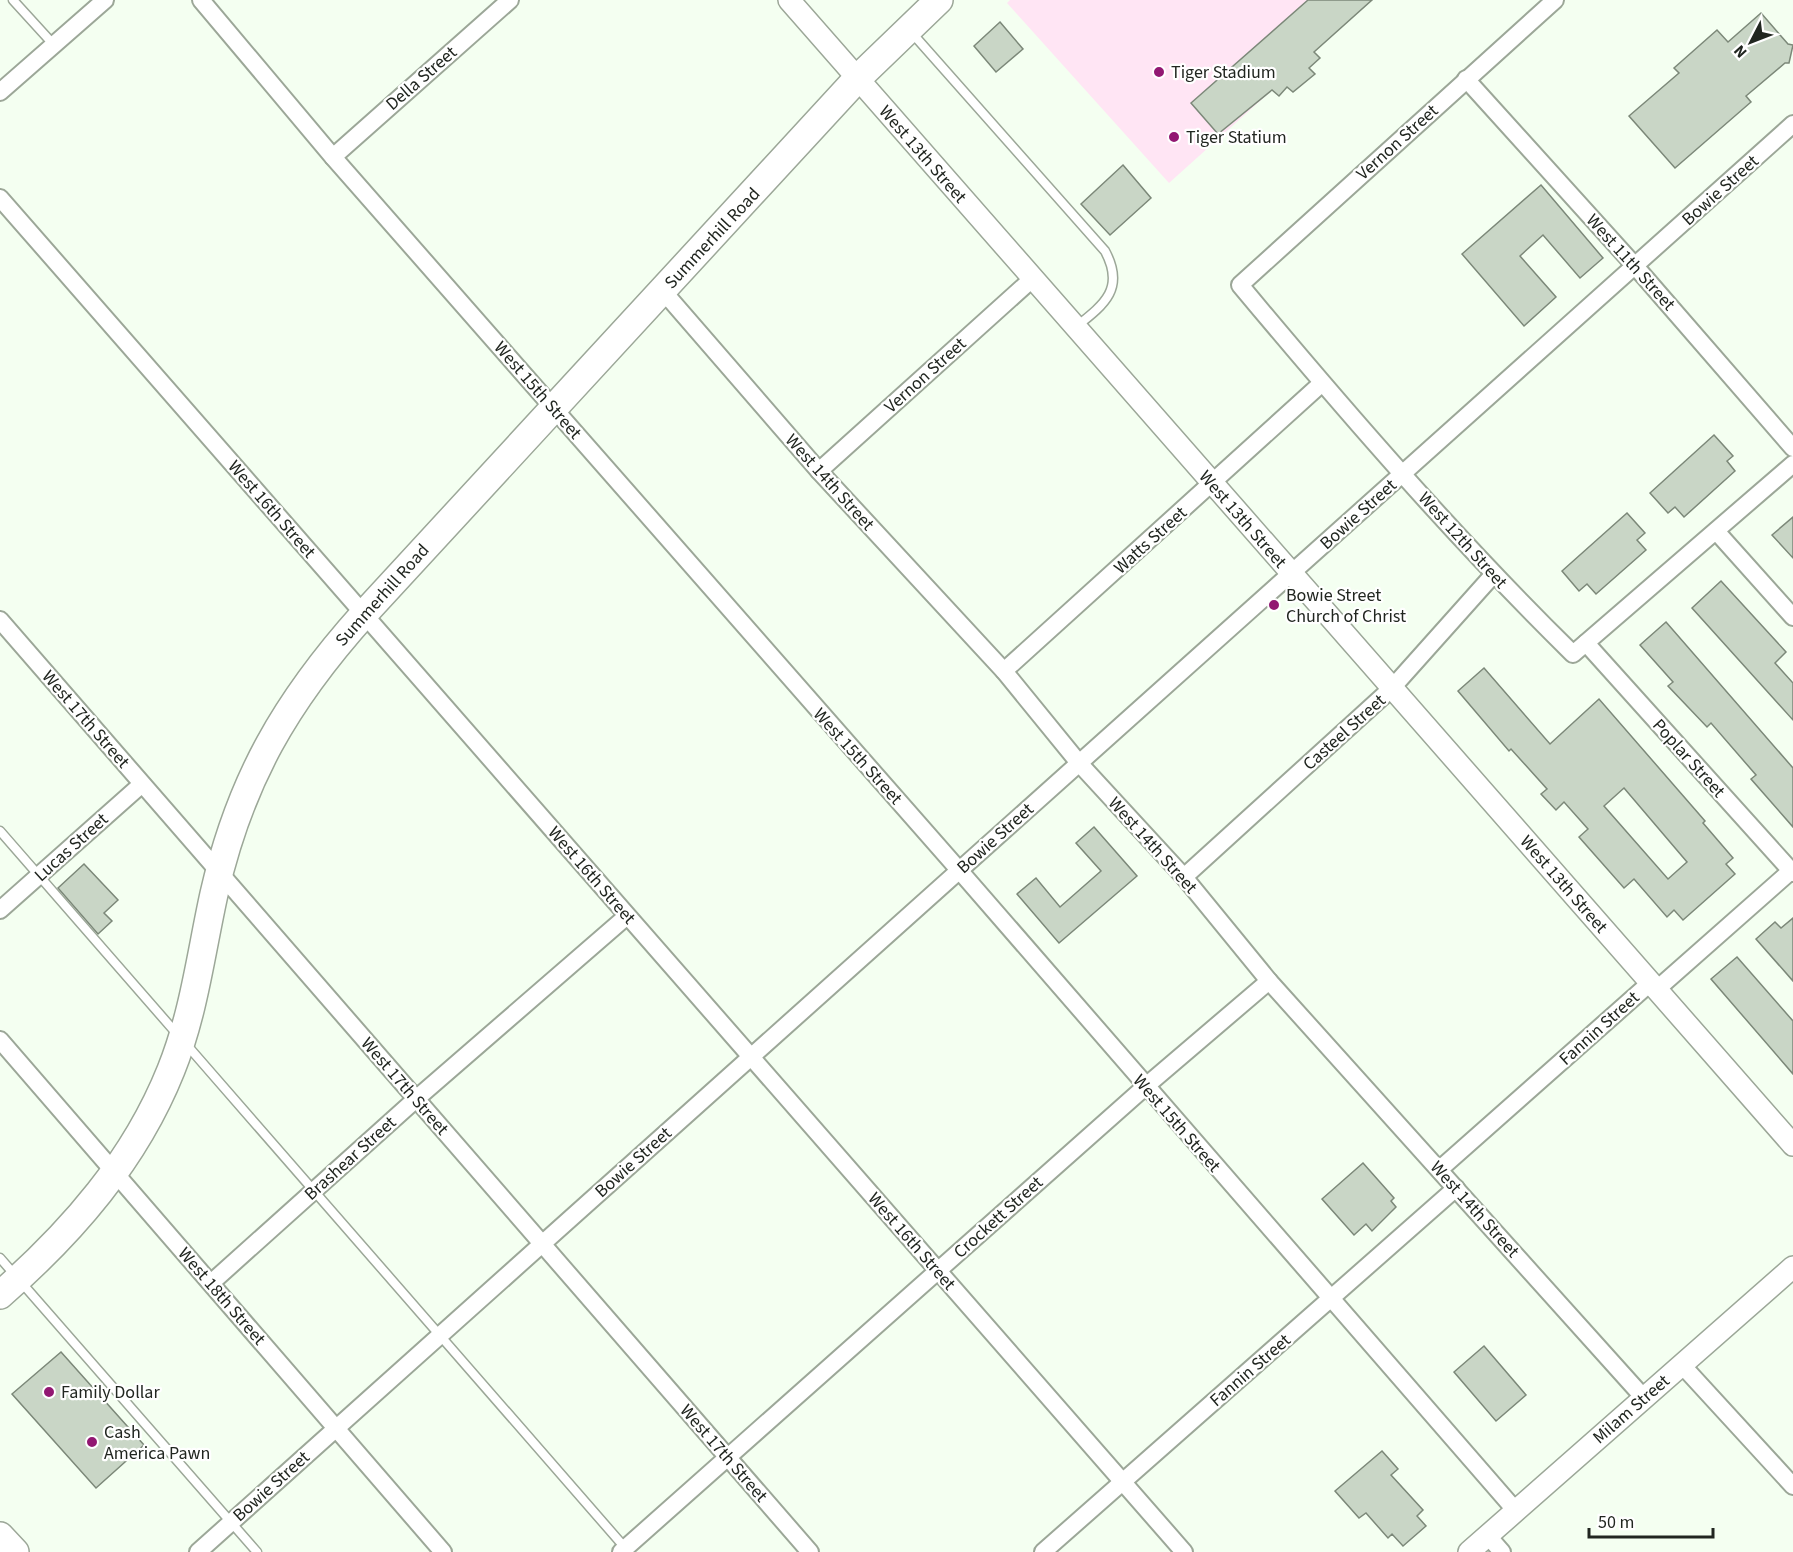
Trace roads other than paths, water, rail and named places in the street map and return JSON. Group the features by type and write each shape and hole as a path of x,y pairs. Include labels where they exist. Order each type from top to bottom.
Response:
{"main road":[{"name":"Summerhill Road","path":"9,1287 65,1234 114,1173 161,1092 182,1039 202,965 220,872 243,797 277,728 306,682 364,614 857,79 939,0"},
{"path":"0,1536 15,1552"}],"street":[{"path":"0,92 105,0"},
{"name":"West 15th Street","path":"201,0 333,157 959,870 1329,1299 1516,1511"},
{"name":"Della Street","path":"333,157 510,0"},
{"name":"West 13th Street","path":"789,0 1793,1145"},
{"name":"Vernon Street","path":"1240,285 1555,0"},
{"name":"West 11th Street","path":"1466,79 1635,266 1793,448"},
{"name":"Bowie Street","path":"198,1552 1793,124"},
{"name":"West 16th Street","path":"0,198 1184,1552"},
{"name":"Vernon Street","path":"819,471 1032,279"},
{"name":"West 12th Street","path":"1240,285 1322,383 1493,576 1573,654 1586,643"},
{"name":"West 14th Street","path":"663,291 819,471 1004,671 1079,763 1184,877 1269,981 1644,1398"},
{"name":"Watts Street","path":"1004,671 1322,383"},
{"path":"1586,643 1793,464"},
{"path":"1716,531 1793,617"},
{"name":"Casteel Street","path":"1184,877 1392,688 1493,576"},
{"name":"West 17th Street","path":"0,620 810,1552"},
{"name":"Poplar Street","path":"1586,643 1792,871"},
{"name":"Lucas Street","path":"0,910 142,784"},
{"name":"Fannin Street","path":"1440,1169 1653,986 1792,871"},
{"name":"Brashear Street","path":"211,1283 416,1099 627,916"},
{"name":"Crockett Street","path":"625,1551 1146,1086 1269,981"},
{"name":"West 18th Street","path":"0,1040 443,1552"},
{"name":"Fannin Street","path":"1043,1552 1456,1188"},
{"name":"Milam Street","path":"1469,1552 1793,1267"},
{"path":"1682,1365 1793,1485"},
{"path":"1488,1536 1502,1552"}],"lane":[{"path":"13,0 54,45"},
{"path":"908,28 1105,251 1112,264 1114,276 1112,288 1101,308 1076,328"},
{"path":"0,831 440,1335 625,1551"},
{"path":"0,1258 9,1287 257,1552"}],"place":[{"name":"Tiger Stadium","path":"1159,72"},
{"name":"Tiger Statium","path":"1174,137"},
{"name":"Bowie Street Church of Christ","path":"1274,605"},
{"name":"Family Dollar","path":"49,1392"},
{"name":"Cash America Pawn","path":"92,1442"}]}
